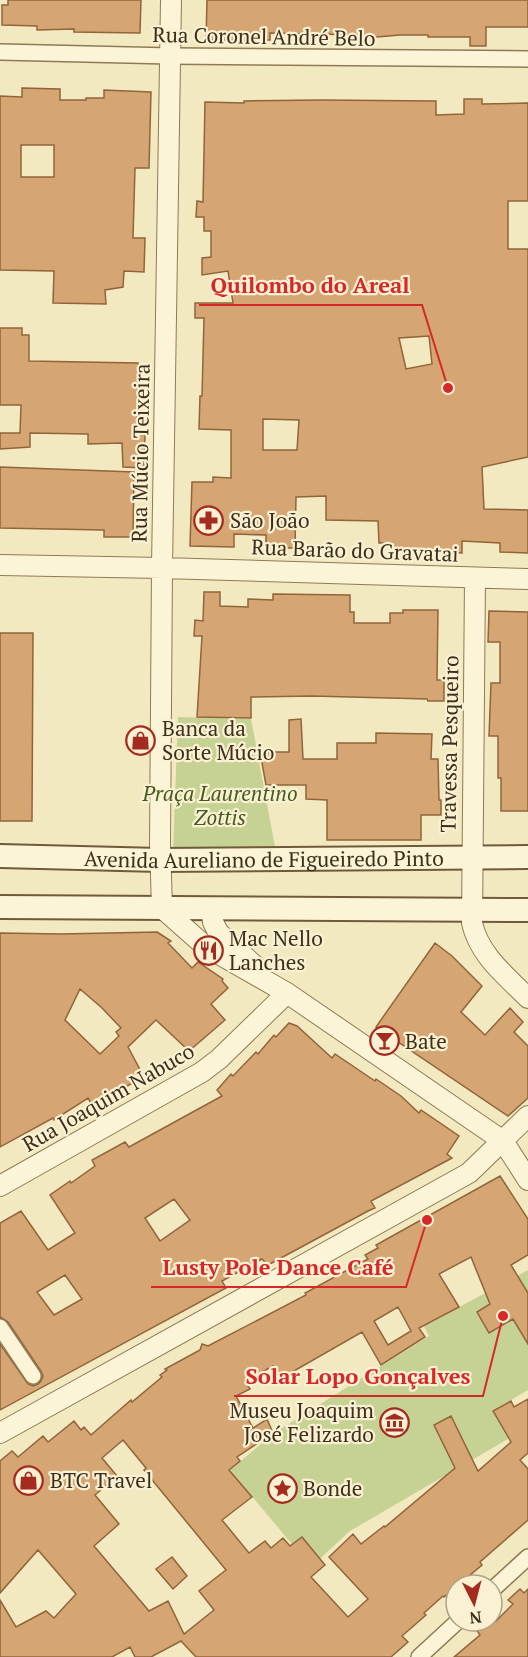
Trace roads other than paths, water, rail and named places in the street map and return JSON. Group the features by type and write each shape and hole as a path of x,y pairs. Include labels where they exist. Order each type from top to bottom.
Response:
{"main road":[{"name":"Avenida Aureliano de Figueiredo Pinto","path":"0,856 160,860 528,857"},
{"path":"0,907 528,910"}],"street":[{"name":"Rua Múcio Teixeira","path":"162,908 160,860 162,568 171,0"},
{"name":"Rua Coronel André Belo","path":"0,52 528,59"},
{"name":"Rua Barão do Gravatai","path":"0,565 528,579"},
{"name":"Travessa Pesqueiro","path":"475,578 472,923 475,936 492,963 528,998"},
{"path":"162,908 205,946 286,993 503,1141 528,1180"},
{"path":"210,908 218,932 286,993"},
{"name":"Rua Joaquim Nabuco","path":"0,1186 202,1072 219,1059 286,993"},
{"path":"0,1433 469,1173 528,1116"},
{"path":"0,1328 33,1376"},
{"path":"504,1579 528,1557"},
{"path":"419,1657 445,1633"}],"place":[{"name":"Quilombo do Areal","path":"448,388"},
{"name":"São João","path":"209,520"},
{"name":"Banca da Sorte Múcio","path":"141,740"},
{"name":"Mac Nello Lanches","path":"208,950"},
{"name":"Bate","path":"384,1041"},
{"name":"Lusty Pole Dance Café","path":"427,1220"},
{"name":"Solar Lopo Gonçalves","path":"503,1316"},
{"name":"Museu Joaquim José Felizardo","path":"395,1422"},
{"name":"BTC Travel","path":"29,1480"},
{"name":"Bonde","path":"282,1488"}],"park label":[{"name":"Praça Laurentino Zottis","path":"220,805"}]}
